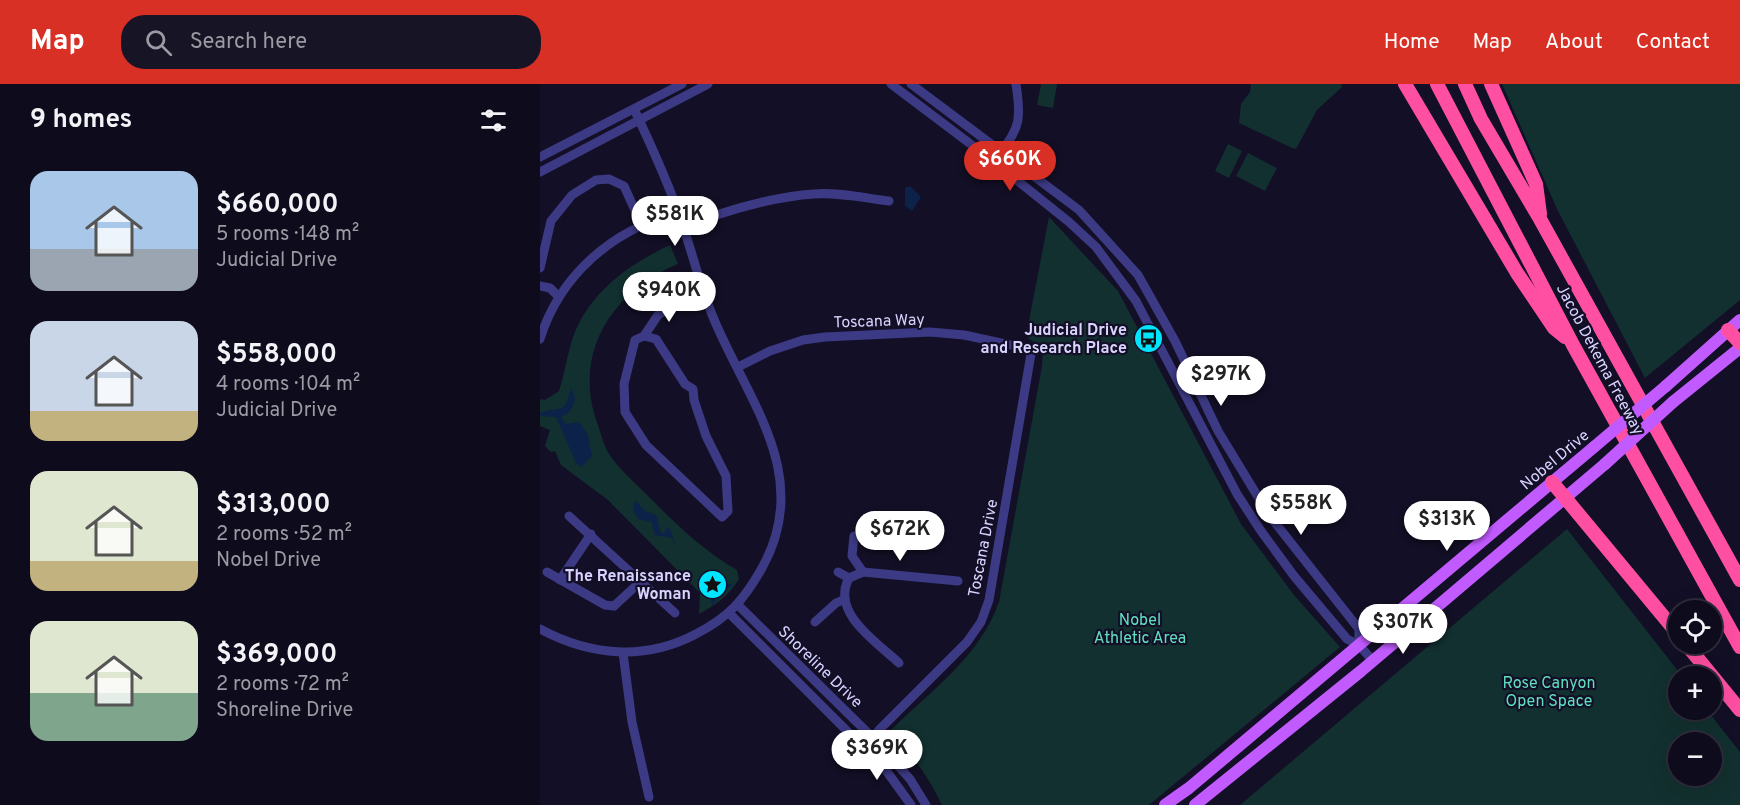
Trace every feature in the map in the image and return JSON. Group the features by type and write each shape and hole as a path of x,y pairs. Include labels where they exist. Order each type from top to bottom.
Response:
{"highway":[{"path":"1405,84 1517,273 1554,328 1573,345"},
{"name":"Jacob Dekema Freeway","path":"1437,84 1573,345 1740,647"},
{"name":"Jacob Dekema Freeway","path":"1465,84 1481,119 1540,219 1740,580"},
{"path":"1491,84 1536,184 1540,219"},
{"path":"1728,330 1740,343"},
{"path":"1552,482 1668,622"},
{"path":"1694,654 1740,710"}],"main road":[{"name":"Nobel Drive","path":"1165,805 1189,788 1594,447 1740,320"},
{"path":"1195,805 1373,661 1605,464 1673,402 1740,348"}],"street":[{"path":"540,157 682,84"},
{"path":"540,172 708,84"},
{"path":"891,84 993,161 1069,222 1096,247 1126,284 1238,494 1294,576 1347,639 1359,645 1373,661"},
{"path":"911,84 1079,210 1138,275 1175,341 1218,431 1269,515 1359,629 1359,645"},
{"path":"993,161 1018,128 1021,114 1016,84"},
{"path":"540,630 576,646 623,652 645,652 672,645 730,614 738,605 772,549 778,525 781,493 778,463 772,441 713,316 663,171 634,109"},
{"path":"540,268 551,221 572,195 596,180 609,179 624,186 642,226"},
{"path":"683,226 753,204 794,196 817,194 889,201"},
{"path":"540,339 558,296 595,254 642,226 678,213"},
{"path":"540,286 550,288 558,296"},
{"path":"644,336 656,339 685,384 693,389 693,400 706,436 726,476 728,511 722,516 646,445 625,412 624,384 635,340 644,336 658,315 683,300"},
{"name":"Toscana Way","path":"738,367 770,351 804,340 825,337 930,332 964,335 1025,348"},
{"name":"Toscana Drive","path":"865,749 967,642 981,622 989,600 1032,358 1025,348"},
{"path":"569,516 591,534 639,583 675,613"},
{"path":"560,580 591,534"},
{"path":"854,536 852,556 855,564 863,572"},
{"path":"546,572 605,605 615,608 639,583"},
{"path":"838,572 849,579"},
{"path":"899,663 853,620 845,599 845,584 849,579 863,572 957,581"},
{"path":"815,622 836,603 845,599"},
{"name":"Shoreline Drive","path":"738,605 874,739 910,779 926,805"},
{"name":"Shoreline Drive","path":"730,614 885,768 911,805"},
{"path":"623,652 632,722 649,797"}],"green space":[{"path":"1041,84 1057,84 1053,108 1037,105"},
{"path":"1251,84 1341,84 1342,87 1317,110 1296,149 1239,123 1241,104 1250,92"},
{"path":"1502,84 1740,84 1740,300 1645,378 1557,209"},
{"path":"1228,144 1242,151 1229,178 1215,171"},
{"path":"1248,153 1277,168 1265,191 1236,176"},
{"name":"Nobel Athletic Area","path":"1049,217 1118,291 1241,524 1294,595 1340,647 1149,805 942,805 920,767 896,742 890,731 967,657 990,622 999,602 1042,366 1043,350 1026,336"},
{"path":"670,245 678,264 655,276 634,291 617,308 603,328 594,350 590,374 591,399 604,444 617,465 689,536 737,570 739,579 731,590 699,614 700,593 608,500 561,465 555,451 551,452 545,446 550,430 540,426 540,399 545,400 559,391 572,341 586,311 617,277"},
{"name":"Rose Canyon Open Space","path":"1567,529 1674,666 1668,666 1668,720 1715,720 1740,752 1740,805 1240,805"}],"water":[{"path":"910,186 921,197 912,211 905,206 905,188"},
{"path":"571,388 574,405 561,417 566,424 579,422 588,435 592,456 581,467 576,463 556,417 540,416 540,413 562,408"},
{"path":"635,500 644,510 657,516 660,531 664,534 667,527 670,529 677,548 672,538 655,535 651,522 638,519 633,510"},
{"path":"719,582 733,584 712,605 710,591 717,588"}],"place":[{"name":"Judicial Drive and Research Place","path":"1148,338"},
{"name":"The Renaissance Woman","path":"712,584"}]}
